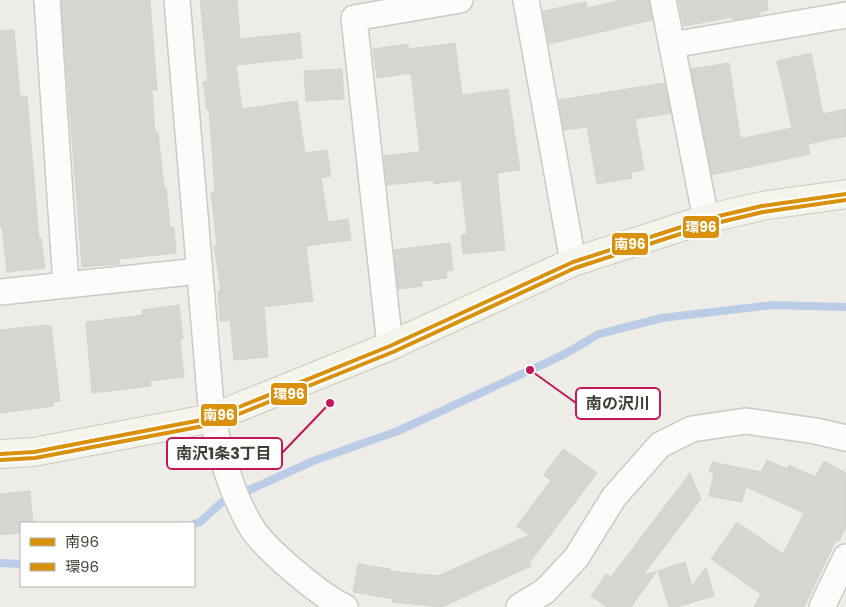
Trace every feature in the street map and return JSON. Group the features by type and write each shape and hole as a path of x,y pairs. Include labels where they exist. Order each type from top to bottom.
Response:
{"street":[{"path":"47,0 66,285"},
{"path":"177,0 212,418 224,466 253,529 298,575 345,607"},
{"path":"390,346 354,18 460,0"},
{"path":"526,0 573,262"},
{"path":"663,0 706,219"},
{"path":"672,45 846,15"},
{"path":"0,454 34,452 212,418 390,346 573,262 706,219 762,206 846,194"},
{"path":"0,292 199,270"},
{"path":"518,607 545,591 576,558 614,497 660,445 692,429 746,421 816,431 846,438"},
{"path":"822,607 846,558"}],"building":[{"path":"61,0 150,0 157,90 152,90 155,132 158,132 164,188 166,187 170,227 174,227 176,253 119,259 120,264 82,267"},
{"path":"200,0 237,0 240,39 300,33 302,58 236,65 242,109 297,101 305,153 327,150 331,176 321,178 328,222 348,219 351,240 306,246 313,301 264,307 268,357 234,360 230,320 220,321 218,291 221,290 214,246 217,245 211,193 215,192 209,109 207,110 203,82 208,81"},
{"path":"622,0 649,0 652,20 549,44 543,11 586,2 587,8"},
{"path":"678,0 767,0 768,10 760,12 760,15 732,20 732,17 684,26"},
{"path":"14,30 20,96 27,96 39,239 41,238 45,268 7,272 2,227 0,227 0,31"},
{"path":"455,43 462,95 508,89 520,170 497,173 505,250 463,254 461,235 467,234 461,180 434,184 433,180 387,185 384,156 420,152 411,73 377,78 373,49 408,44 408,49"},
{"path":"811,53 823,114 846,109 846,136 808,144 810,154 712,175 691,69 729,63 740,137 744,138 792,128 777,61"},
{"path":"342,69 344,99 306,101 304,71"},
{"path":"665,83 671,113 635,119 644,170 631,172 632,178 597,184 587,127 564,130 559,100"},
{"path":"450,243 453,270 446,271 447,278 422,281 422,286 398,289 394,250"},
{"path":"179,305 183,338 180,339 184,377 150,381 151,386 92,393 86,322 143,315 142,310"},
{"path":"51,326 60,401 53,402 53,406 0,413 0,330"},
{"path":"563,449 597,473 530,562 531,566 442,607 392,602 393,599 353,592 358,564 390,569 390,571 438,576 529,535 517,526 551,480 544,475"},
{"path":"767,460 787,469 789,465 815,477 824,461 846,473 846,527 839,541 836,540 804,607 754,607 761,594 711,559 737,522 783,554 804,513 746,487 742,502 709,496 714,473 709,471 712,462 761,472"},
{"path":"690,473 701,499 643,575 657,571 631,607 607,607 591,596 606,574 611,577"},
{"path":"30,491 33,522 20,522 20,533 0,535 0,494"},
{"path":"685,562 692,586 706,567 714,596 677,607 669,607 658,571"}],"waterway":[{"path":"195,524 200,522 221,503 313,461 398,431 563,355 599,334 662,318 772,305 846,307"},
{"path":"0,563 20,564"}],"transit line":[{"name":"南96","path":"0,454 34,452 212,418 390,346 573,262 706,219 762,206 846,194"},
{"name":"環96","path":"0,460 35,458 214,424 393,352 575,268 708,225 763,212 846,200"}],"place":[{"name":"南の沢川","path":"530,370"},
{"name":"南沢1条3丁目","path":"330,403"}]}
